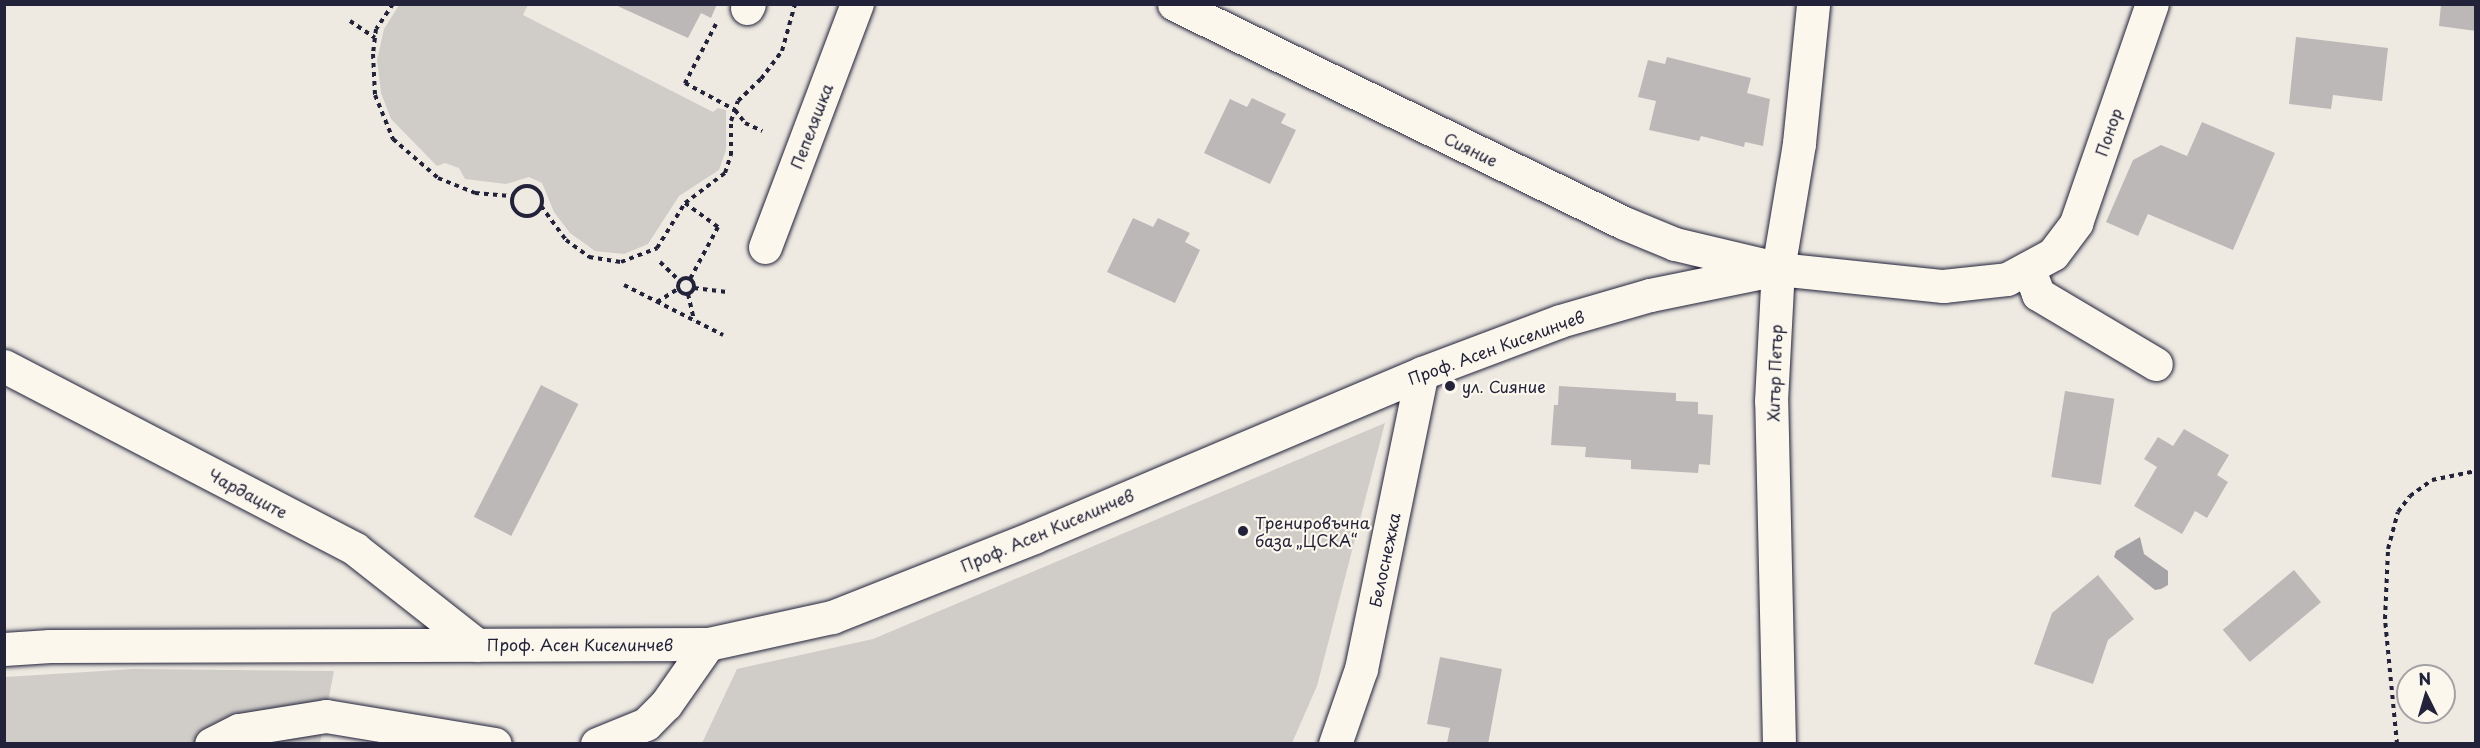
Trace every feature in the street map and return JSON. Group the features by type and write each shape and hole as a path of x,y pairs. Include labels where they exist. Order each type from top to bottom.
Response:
{"street":[{"name":"Пепеляшка","path":"765,247 857,4"},
{"name":"Сияние","path":"1174,4 1624,223 1675,244 1778,269"},
{"name":"Хитър Петър","path":"1779,744 1771,401 1778,269 1799,143 1813,4"},
{"name":"Понор","path":"2041,262 2076,223 2152,4"},
{"name":"Проф. Асен Киселинчев","path":"4,650 50,645 708,644 832,616 1034,537 1422,373 1571,318 1699,283 1778,269 1943,286 2007,279 2041,262"},
{"path":"2041,262 2038,294 2156,364"},
{"name":"Чардаците","path":"4,366 355,549 477,645"},
{"name":"Белоснежка","path":"1335,744 1361,669 1422,373"},
{"path":"597,744 646,724 666,704 708,644"},
{"path":"211,744 239,730 326,716 495,744"}],"path":[{"path":"393,4 375,38 375,95 393,139 438,178 475,193 513,196 524,187 533,188 540,193 541,206 566,240 589,257 621,262 657,248 685,203 725,173 731,155 735,110 738,101 761,79 782,51 795,4"},
{"path":"739,9 685,83 735,110 745,123 762,131"},
{"path":"350,21 375,38"},
{"path":"513,196 513,206 519,214 534,214 541,206"},
{"path":"685,203 718,227 690,279"},
{"path":"660,262 680,281"},
{"path":"680,281 690,279"},
{"path":"690,279 694,288"},
{"path":"657,302 678,289 680,281"},
{"path":"624,285 723,335"},
{"path":"694,288 727,292"},
{"path":"688,294 694,288"},
{"path":"678,289 688,294"},
{"path":"688,294 694,320"},
{"path":"2397,744 2385,619 2388,549 2398,512 2410,496 2432,480 2475,471"}],"shaded area":[{"path":"399,5 528,5 523,15 713,112 718,108 726,110 726,150 719,170 679,196 648,244 624,254 595,251 570,233 554,212 542,183 529,177 506,184 465,179 459,168 445,163 437,166 391,119 381,93 377,60 384,29"},
{"name":"Тренировъчна база „ЦСКА“","path":"1385,423 1317,686 1292,743 702,743 737,669 873,639"},
{"path":"2140,537 2144,554 2168,571 2168,585 2161,589 2155,590 2114,557 2116,551"},
{"path":"134,669 334,671 320,743 5,744 5,677"}],"building":[{"path":"613,4 717,4 711,18 701,13 688,38"},
{"path":"2441,4 2476,4 2476,31 2439,26"},
{"path":"2296,37 2388,48 2382,101 2333,95 2331,109 2289,104"},
{"path":"1667,57 1751,78 1747,93 1770,99 1763,146 1745,142 1744,147 1701,136 1699,141 1649,130 1656,101 1638,97 1648,60 1665,64"},
{"path":"1252,98 1286,114 1281,123 1296,130 1270,184 1204,153 1230,99 1247,107"},
{"path":"2202,122 2275,153 2233,250 2148,214 2138,236 2106,222 2133,160 2161,145 2187,156"},
{"path":"1133,218 1153,227 1158,218 1190,233 1185,242 1200,250 1175,303 1107,272"},
{"path":"541,385 578,404 511,536 474,517"},
{"path":"1559,386 1676,393 1676,401 1698,402 1698,414 1713,415 1710,465 1699,464 1698,473 1631,469 1631,460 1585,457 1586,447 1551,445 1554,405 1558,405"},
{"path":"2065,391 2114,399 2101,485 2051,477"},
{"path":"2184,429 2229,455 2217,475 2228,482 2207,518 2195,511 2182,534 2134,506 2157,467 2144,459 2158,437 2173,446"},
{"path":"2294,570 2321,602 2250,662 2223,630"},
{"path":"2098,575 2134,619 2108,640 2093,684 2034,664 2052,613"},
{"path":"1440,657 1502,669 1488,744 1447,743 1450,728 1427,724"}],"place":[{"name":"ул. Сияние","path":"1450,386"},
{"name":"Тренировъчна база „ЦСКА“","path":"1243,531"}]}
